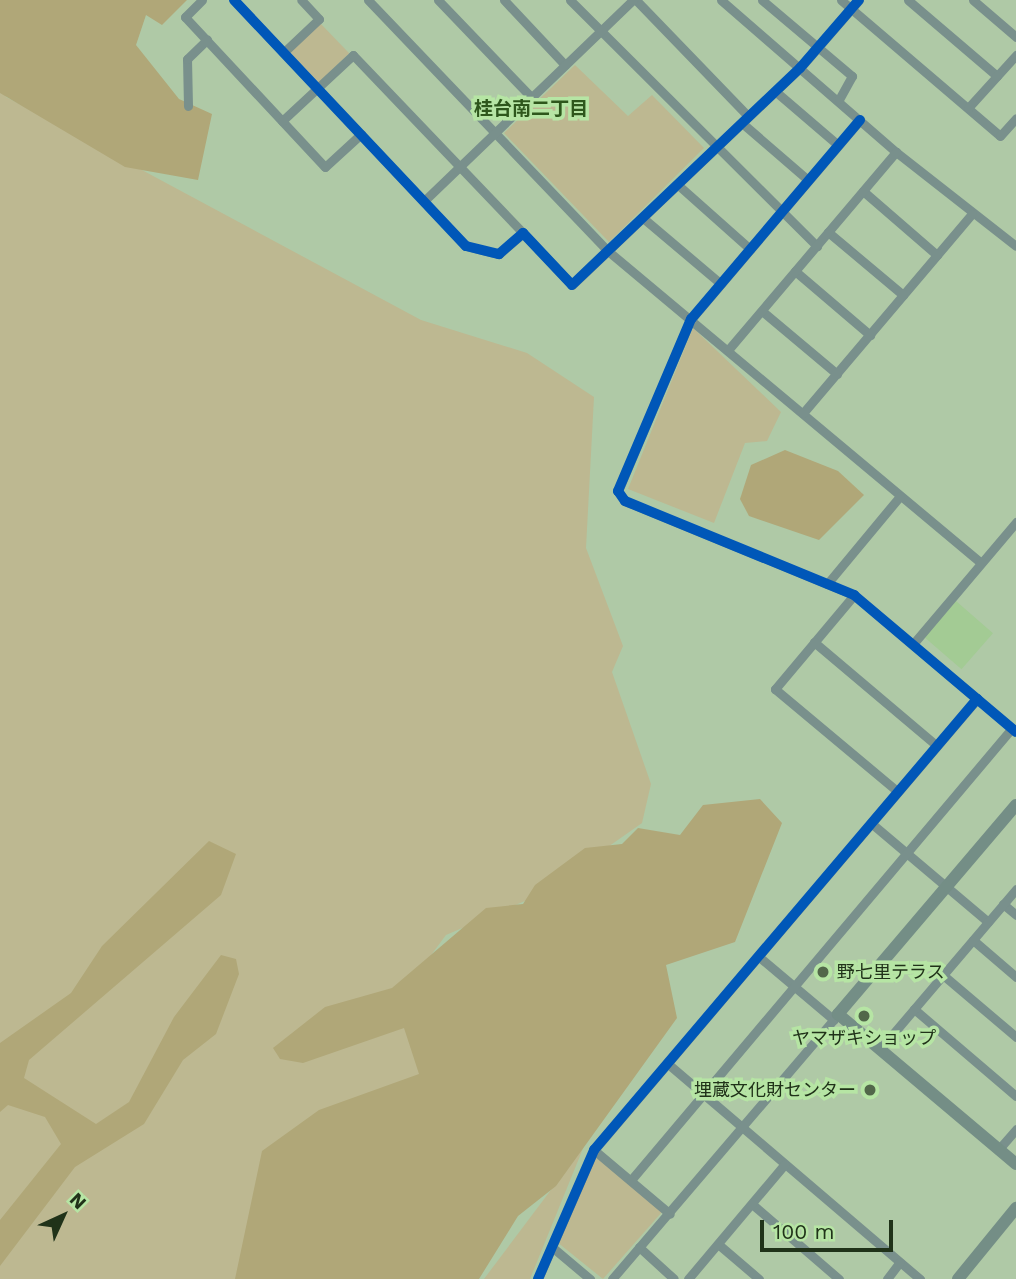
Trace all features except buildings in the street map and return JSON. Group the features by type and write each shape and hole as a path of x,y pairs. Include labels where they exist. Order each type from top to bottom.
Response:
{"street":[{"path":"202,0 185,17 325,167 361,134"},
{"path":"234,0 466,246 499,254 523,233"},
{"path":"284,52 319,19 301,0"},
{"path":"369,0 608,250 981,563"},
{"path":"438,0 531,97"},
{"path":"504,0 565,65"},
{"path":"570,0 714,150 779,214 817,246"},
{"path":"425,200 635,0 745,120 808,180"},
{"path":"721,0 839,99 896,152 1016,246"},
{"path":"762,0 852,76 839,99"},
{"path":"841,0 1000,136 1016,118"},
{"path":"282,121 353,55 572,285 800,68 859,0"},
{"path":"908,0 997,76"},
{"path":"972,0 1016,37"},
{"path":"188,106 187,59 207,40"},
{"path":"968,108 1016,55"},
{"path":"775,91 838,145"},
{"path":"631,1180 906,853 1014,730 854,595 625,501 618,491 691,319 860,120"},
{"path":"728,350 896,152"},
{"path":"677,184 750,249"},
{"path":"863,191 937,255"},
{"path":"803,413 972,214"},
{"path":"643,218 721,284"},
{"path":"828,232 904,295"},
{"path":"795,271 870,335"},
{"path":"762,311 837,374"},
{"path":"827,584 901,496"},
{"path":"913,644 1016,522"},
{"path":"854,595 775,689 898,792"},
{"path":"814,642 937,746"},
{"path":"538,1279 594,1150 977,699"},
{"path":"612,1279 743,1129 1016,805"},
{"path":"871,824 988,922"},
{"path":"880,1049 1016,889"},
{"path":"1003,904 1016,915"},
{"path":"973,940 1016,977"},
{"path":"758,956 880,1049 1016,1164"},
{"path":"943,975 1016,1037"},
{"path":"914,1009 1016,1096"},
{"path":"667,1063 920,1279"},
{"path":"998,1150 1016,1129"},
{"path":"594,1150 670,1214"},
{"path":"688,1279 785,1164"},
{"path":"752,1205 839,1279"},
{"path":"958,1279 1016,1208"},
{"path":"718,1244 759,1279"},
{"path":"552,1247 590,1279"},
{"path":"639,1247 674,1279"},
{"path":"887,1279 900,1262"}],"shaded area":[{"path":"0,0 187,0 162,25 146,15 136,45 179,99 212,114 198,180 125,167 0,93"},
{"path":"320,23 349,53 319,82 290,52"},
{"path":"575,65 628,116 652,95 704,148 609,242 504,133"},
{"path":"0,83 6,97 421,320 527,353 594,397 586,548 623,646 612,672 651,784 642,823 541,894 446,935 393,1006 422,1040 424,1069 259,1279 0,1279"},
{"path":"693,328 781,412 767,441 745,443 714,523 628,489"},
{"path":"785,450 838,471 864,495 819,540 749,516 740,499 751,465"},
{"path":"956,601 993,633 961,669 925,637"},
{"path":"760,799 782,823 735,942 666,965 677,1018 556,1186 518,1216 479,1279 235,1279 262,1151 319,1110 419,1074 404,1028 303,1063 280,1059 273,1048 325,1007 392,988 486,908 523,904 535,885 585,848 622,844 638,828 680,835 703,805"},
{"path":"209,841 236,854 221,895 29,1060 24,1078 96,1124 129,1102 174,1017 221,955 236,959 239,974 216,1034 183,1060 144,1124 75,1167 0,1266 0,1220 61,1144 45,1117 8,1105 0,1112 0,1043 71,993 102,946"},
{"path":"584,1146 530,1279 484,1279"},
{"path":"594,1153 662,1212 603,1279 557,1242"}],"cycle path":[{"path":"234,0 466,246 499,254 523,233 572,285 800,68 859,0"},
{"path":"860,120 691,319 618,491 625,501 854,595 1016,732"},
{"path":"538,1279 594,1150 977,699"}],"place":[{"name":"野七里テラス","path":"823,972"},
{"name":"ヤマザキショップ","path":"864,1016"},
{"name":"埋蔵文化財センター","path":"870,1090"}],"district":[{"name":"桂台南二丁目","path":"531,109"}]}
